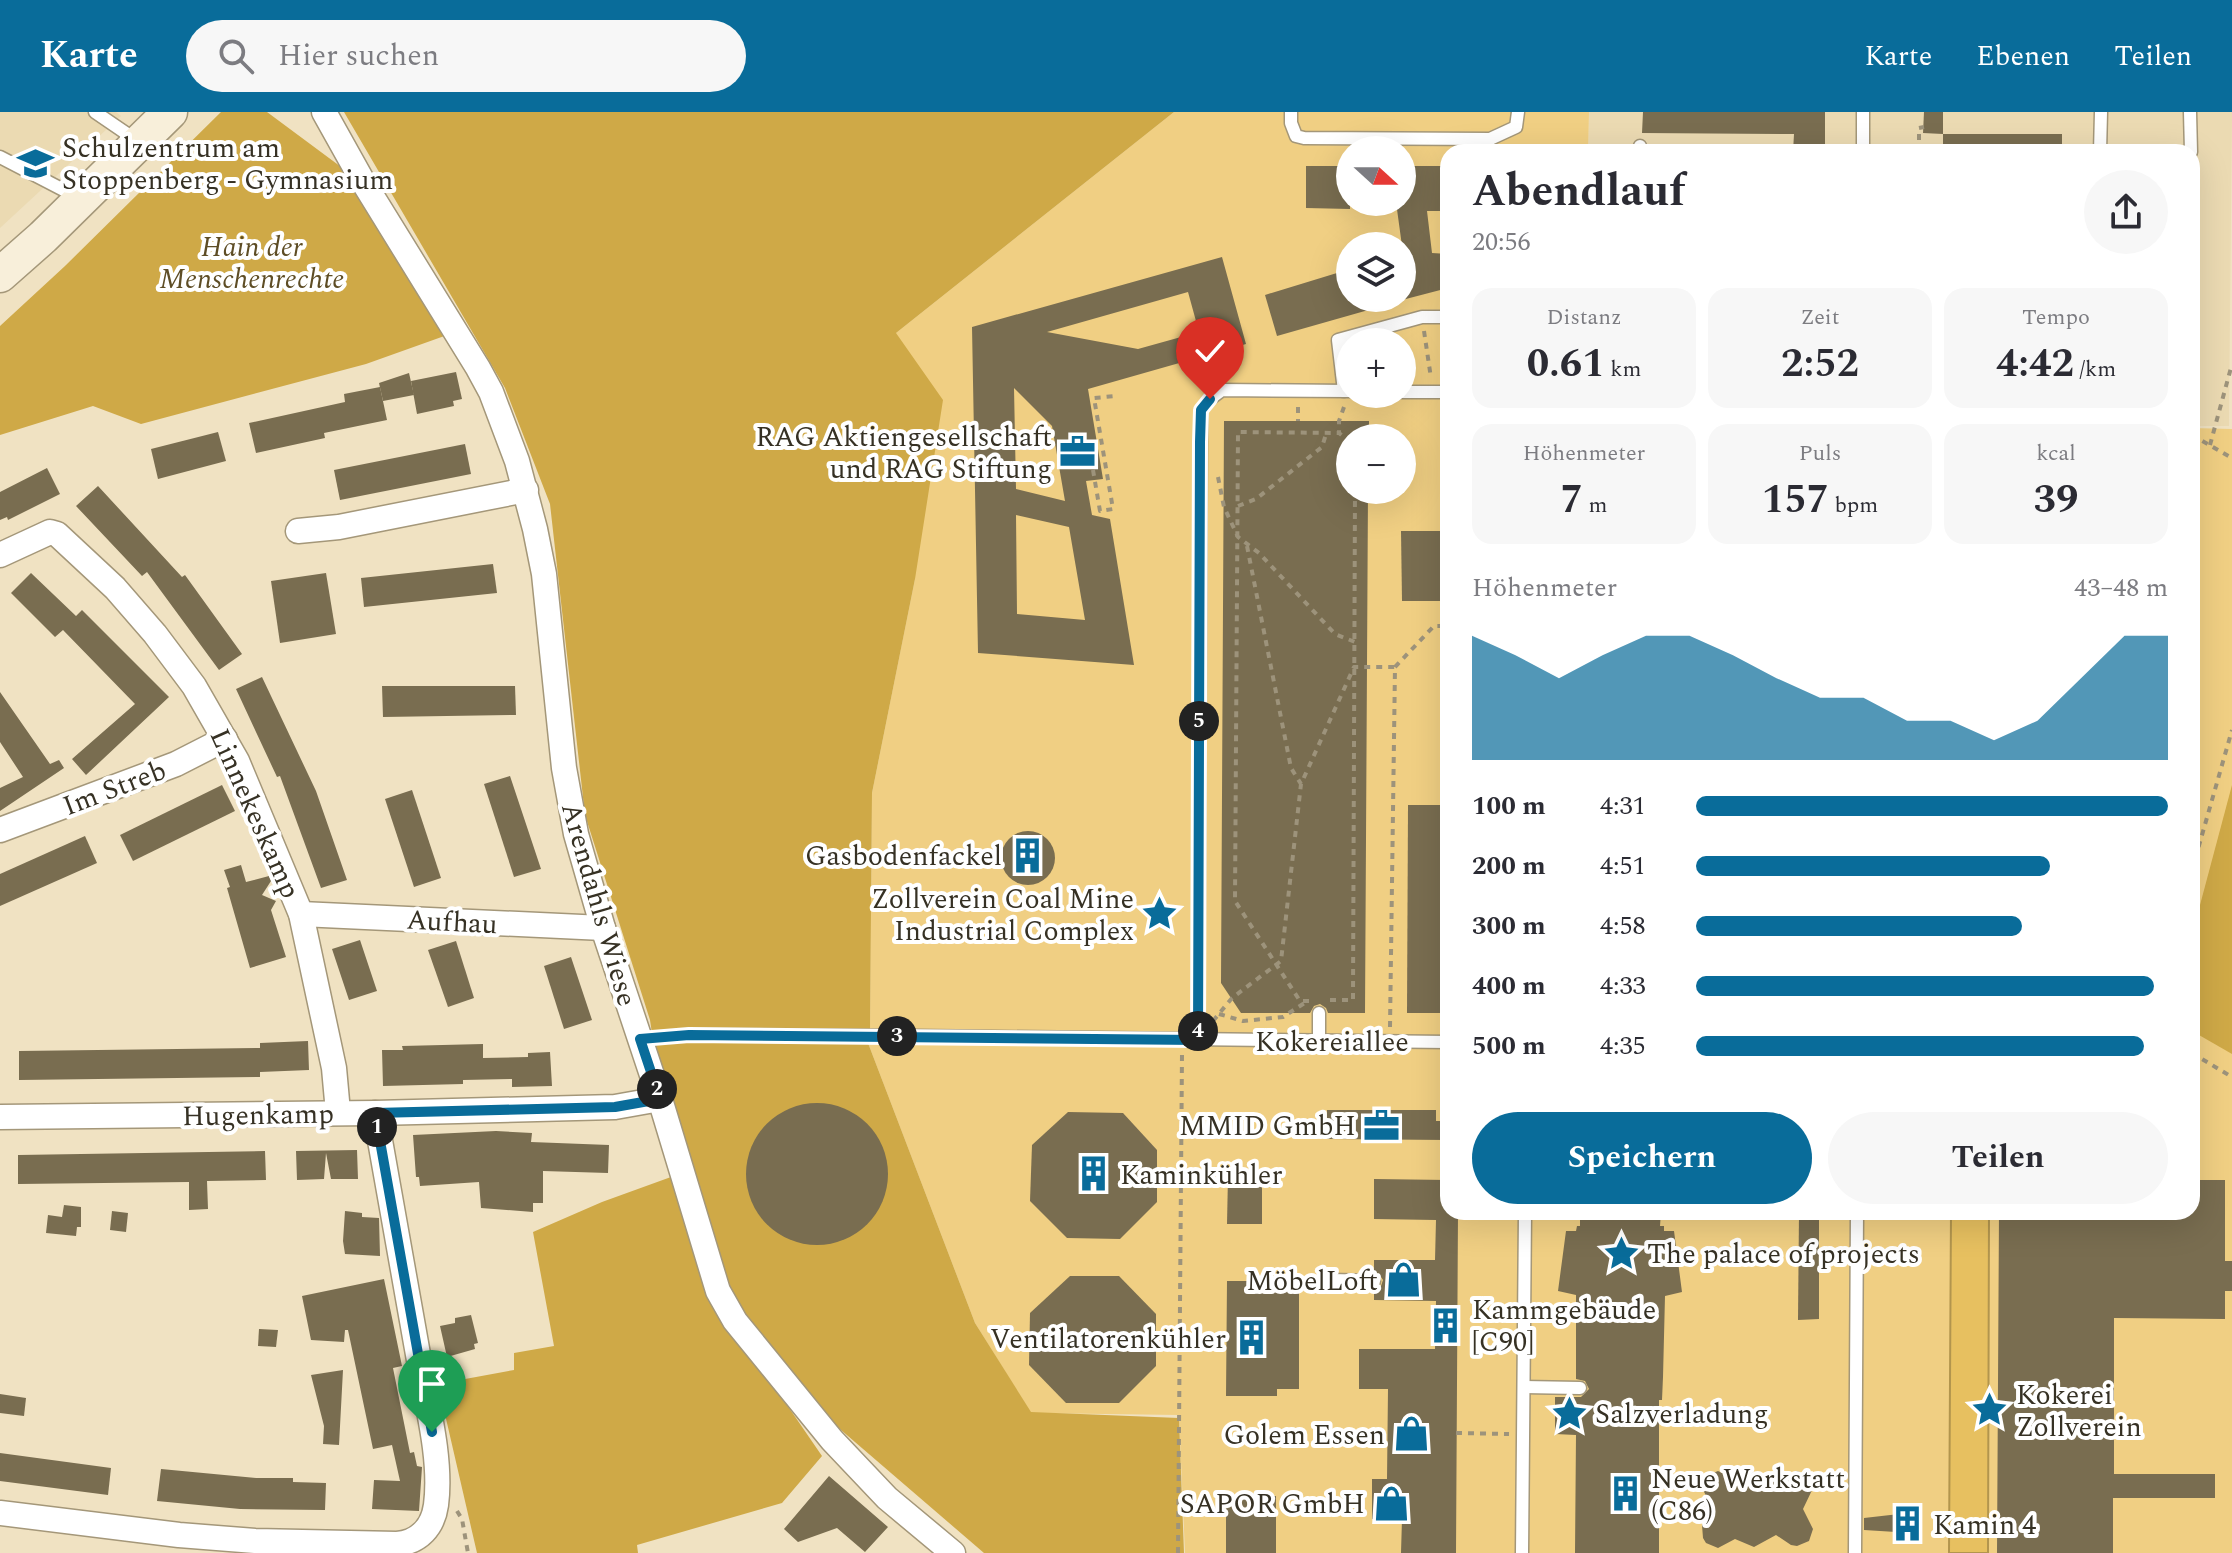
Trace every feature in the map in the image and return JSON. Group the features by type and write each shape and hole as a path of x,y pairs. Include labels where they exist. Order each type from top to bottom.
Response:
{"main road":[{"path":"0,275 82,200 170,112"}],"street":[{"name":"Arendahls Wiese","path":"324,112 362,180 478,368 508,436 526,490 544,574 568,799 603,928 660,1099 718,1291 735,1321 780,1379 858,1468 887,1498 953,1553"},
{"path":"298,531 339,527 526,490"},
{"name":"Linnekeskamp","path":"0,555 50,532 57,534 115,588 194,686 237,761 301,914 334,1068 338,1112"},
{"name":"Im Streb","path":"0,830 176,764 225,739"},
{"name":"Aufhau","path":"301,914 603,928"},
{"name":"Hugenkamp","path":"0,1117 615,1107 660,1099"},
{"path":"0,1513 255,1541 411,1543 429,1527 436,1505 432,1432 375,1113"}],"lane":[{"path":"95,112 139,142"},
{"path":"1291,112 1296,136 1304,138 1490,139 1516,127 1518,112"},
{"path":"1863,112 1863,144"},
{"path":"2100,144 2101,112"},
{"path":"2190,112 2191,144"},
{"path":"0,157 82,200"},
{"path":"1382,328 1422,317 1440,317"},
{"path":"1198,1040 1201,410 1222,390 1336,391"},
{"path":"1416,392 1440,392"},
{"path":"1316,1007 1319,1042"},
{"name":"Kokereiallee","path":"640,1039 689,1035 1440,1042"},
{"path":"1522,1553 1525,1220"},
{"path":"1855,1553 1857,1220"},
{"path":"1332,1280 1374,1281"},
{"path":"1524,1387 1580,1388"}],"path":[{"path":"1919,144 1919,128 1924,127"},
{"path":"1422,317 1433,392"},
{"path":"2210,445 2232,364"},
{"path":"1093,470 1100,511 1113,509 1094,398 1116,396"},
{"path":"1298,408 1298,421"},
{"path":"1339,424 1344,409"},
{"path":"1316,1007 1300,1001 1235,901 1238,432 1336,433"},
{"path":"1238,506 1256,499 1322,447 1326,434"},
{"path":"2200,439 2232,458"},
{"path":"1326,1000 1353,1000 1355,504"},
{"path":"1224,507 1238,537 1259,553 1335,634 1355,642"},
{"path":"1247,544 1248,562 1291,768 1301,784"},
{"path":"1391,1041 1395,667 1434,626 1440,626"},
{"path":"1232,998 1281,961 1301,784 1354,667"},
{"path":"1354,667 1395,667"},
{"path":"2200,842 2232,730"},
{"path":"1219,1014 1243,1021 1283,1017 1291,1013"},
{"path":"1178,1553 1182,1040"},
{"path":"2200,1058 2232,1077"},
{"path":"1456,1433 1523,1434"},
{"path":"436,1505 456,1509 462,1519 468,1553"}],"shaded area":[{"name":"Schulzentrum am Stoppenberg - Gymnasium","path":"0,112 116,112 121,116 0,228"},
{"name":"Zollverein Coal Mine Industrial Complex","path":"1174,112 1589,112 1588,144 1440,144 1440,1220 2200,1220 2200,428 2232,429 2232,1553 1185,1553 1179,1415 1031,1413 975,1323 868,1043 872,793 915,579 896,333"},
{"path":"1589,112 2232,112 2229,426 2200,426 2200,144 1588,144"},
{"path":"1951,1220 1989,1220 1988,1553 1949,1553"}],"green space":[{"name":"Hain der Menschenrechte","path":"221,112 267,112 360,181 450,334 366,364 141,424 93,406 0,435 0,326"},
{"path":"344,112 1174,112 896,333 943,400 915,579 872,793 868,1043 975,1323 1031,1412 1179,1418 1184,1553 984,1553 841,1430 786,1375 725,1287 662,1100 650,1020 585,815 550,504 505,388"},
{"path":"2232,785 2232,1054 2200,1036 2200,905"},
{"path":"682,1173 702,1256 774,1386 822,1456 782,1503 637,1545 638,1553 477,1553 438,1384 514,1370 514,1353 554,1346 533,1232 602,1202"}],"building":[{"path":"1643,112 1825,112 1825,144 1793,144 1794,134 1642,133"},
{"path":"1924,112 1943,112 1943,134 1923,133"},
{"path":"1943,134 2062,134 2062,144 1943,144"},
{"path":"1306,166 1336,166 1336,209 1306,208"},
{"path":"1416,166 1440,166 1440,211 1427,211 1432,253 1440,254 1440,290 1416,296 1416,232 1400,232 1398,216 1416,216"},
{"name":"RAG Aktiengesellschaft und RAG Stiftung","path":"1222,257 1246,344 1088,389 1103,479 1086,481 1092,515 1110,519 1134,665 978,653 972,327","holes":["1188,292 1199,332 1138,349 1047,332","1014,388 1052,426 1065,501 1016,489","1016,515 1069,527 1085,620 1017,614"]},
{"path":"1336,273 1336,312 1361,312 1277,336 1265,295"},
{"path":"456,372 462,399 453,401 454,406 417,414 411,381"},
{"path":"409,373 414,395 383,401 379,383"},
{"path":"380,387 387,420 324,433 325,438 256,453 249,423 345,402 344,394"},
{"path":"1224,421 1369,421 1369,424 1336,424 1336,504 1368,504 1365,1013 1328,1013 1320,1004 1314,1006 1310,1013 1241,1013 1221,983"},
{"path":"218,432 226,461 158,479 151,449"},
{"path":"465,444 471,474 340,500 334,470"},
{"path":"47,468 60,494 8,520 7,517 0,520 0,492"},
{"path":"98,486 182,577 185,575 242,654 219,670 147,572 142,576 76,506"},
{"path":"1401,531 1440,531 1440,601 1402,601"},
{"path":"493,564 497,593 364,607 361,578"},
{"path":"31,573 76,616 82,610 169,697 86,775 72,759 135,704 63,630 55,637 11,593"},
{"path":"326,573 336,634 280,643 271,581"},
{"path":"262,677 316,791 347,880 321,888 280,776 277,777 236,689"},
{"path":"382,686 515,686 516,715 383,717"},
{"path":"0,692 50,764 59,760 64,768 0,811 0,788 23,777 0,742"},
{"path":"510,776 541,869 514,877 484,784"},
{"path":"222,785 235,811 133,861 120,835"},
{"path":"412,790 441,878 414,887 385,799"},
{"path":"1408,805 1440,805 1440,1013 1407,1013"},
{"name":"Gasbodenfackel","path":"1028,831 1047,839 1055,858 1047,877 1028,885 1009,877 1001,858 1009,839"},
{"path":"85,836 97,863 0,906 0,874"},
{"path":"241,865 246,882 269,876 271,881 262,895 276,901 271,910 286,957 250,968 224,870"},
{"path":"360,940 377,991 349,1000 332,949"},
{"path":"456,941 474,998 448,1007 428,950"},
{"path":"571,957 592,1020 564,1029 544,966"},
{"path":"308,1041 309,1070 260,1072 260,1077 19,1080 19,1051 260,1048 260,1043"},
{"path":"483,1044 483,1058 528,1057 528,1053 550,1052 552,1086 512,1087 512,1079 383,1086 382,1050 403,1050 402,1046"},
{"path":"817,1103 844,1108 867,1124 883,1147 888,1174 883,1201 867,1224 844,1240 817,1245 790,1240 767,1224 751,1201 746,1174 751,1147 767,1124 790,1108"},
{"path":"1327,1110 1436,1110 1436,1121 1440,1121 1440,1140 1327,1139"},
{"name":"Kaminkühler","path":"1068,1112 1123,1113 1157,1150 1157,1202 1120,1239 1067,1238 1030,1201 1032,1145"},
{"path":"496,1131 532,1133 531,1142 609,1145 608,1173 543,1171 543,1203 533,1203 533,1212 481,1208 479,1182 420,1186 419,1177 416,1177 413,1135"},
{"path":"357,1150 358,1179 331,1179 326,1153 324,1179 297,1180 296,1151"},
{"path":"265,1151 266,1180 207,1181 208,1209 189,1210 189,1182 18,1184 18,1155"},
{"path":"1228,1176 1262,1176 1262,1224 1227,1224"},
{"name":"Kammgebäude [C90]","path":"1374,1179 1440,1180 1440,1220 1458,1220 1456,1553 1401,1553 1402,1519 1372,1519 1372,1479 1387,1479 1388,1389 1359,1389 1359,1349 1435,1349 1436,1301 1374,1300 1374,1290 1381,1286 1383,1280 1374,1272 1374,1260 1435,1260 1436,1220 1374,1219"},
{"path":"2200,1180 2225,1180 2225,1261 2232,1261 2232,1291 2225,1291 2225,1319 2114,1318 2114,1474 2215,1474 2215,1498 2113,1498 2113,1553 1997,1553 1999,1220 2200,1220"},
{"path":"64,1205 81,1207 81,1227 77,1227 76,1236 46,1233 48,1215 62,1217"},
{"path":"112,1211 128,1213 126,1232 110,1230"},
{"path":"345,1211 362,1213 362,1217 379,1218 380,1256 345,1254"},
{"path":"1580,1220 1660,1220 1664,1231 1674,1231 1682,1292 1665,1296 1662,1400 1659,1400 1659,1553 1575,1553 1576,1435 1555,1434 1555,1397 1581,1397 1589,1389 1585,1381 1576,1379 1576,1295 1558,1291 1566,1231 1576,1231"},
{"path":"1799,1220 1819,1220 1819,1319 1798,1320"},
{"path":"1070,1276 1119,1276 1156,1314 1156,1366 1119,1403 1066,1403 1029,1365 1030,1313"},
{"path":"384,1279 402,1366 393,1368 410,1453 414,1452 417,1466 422,1467 419,1511 372,1509 374,1480 400,1481 392,1445 373,1449 348,1330 345,1330 344,1342 311,1340 302,1296"},
{"name":"Ventilatorenkühler","path":"1227,1281 1278,1281 1278,1290 1299,1290 1299,1389 1277,1389 1277,1396 1226,1396"},
{"path":"471,1315 478,1343 474,1344 475,1349 447,1357 440,1326 455,1323 455,1318"},
{"path":"259,1329 278,1330 276,1347 258,1346"},
{"path":"343,1370 339,1445 323,1444 324,1426 311,1375"},
{"path":"0,1394 26,1398 24,1416 0,1413"},
{"path":"0,1453 111,1468 108,1495 0,1481"},
{"path":"161,1469 326,1483 325,1510 240,1509 157,1501"},
{"path":"1718,1471 1737,1480 1748,1472 1760,1472 1777,1482 1797,1471 1809,1475 1814,1486 1803,1509 1813,1529 1809,1541 1791,1545 1776,1535 1754,1547 1735,1539 1718,1548 1706,1543 1702,1525 1713,1509 1702,1488 1706,1476"},
{"path":"829,1476 888,1527 865,1552 837,1528 798,1542 784,1529"},
{"path":"1226,1496 1276,1496 1276,1553 1226,1553"},
{"path":"1908,1513 1914,1516 1917,1523 1912,1533 1864,1530 1864,1518"}],"place":[{"name":"Schulzentrum am Stoppenberg - Gymnasium","path":"36,163"},
{"name":"RAG Aktiengesellschaft und RAG Stiftung","path":"1078,452"},
{"name":"Gasbodenfackel","path":"1028,855"},
{"name":"Zollverein Coal Mine Industrial Complex","path":"1160,914"},
{"name":"MMID GmbH","path":"1382,1125"},
{"name":"Kaminkühler","path":"1094,1174"},
{"name":"The palace of projects","path":"1621,1253"},
{"name":"MöbelLoft","path":"1404,1280"},
{"name":"Kammgebäude [C90]","path":"1446,1325"},
{"name":"Ventilatorenkühler","path":"1252,1338"},
{"name":"Kokerei Zollverein","path":"1990,1410"},
{"name":"Salzverladung","path":"1569,1413"},
{"name":"Golem Essen","path":"1411,1434"},
{"name":"Neue Werkstatt (C86)","path":"1625,1494"},
{"name":"SAPOR GmbH","path":"1391,1503"},
{"name":"Kamin 4","path":"1907,1524"}],"route":[{"path":"432,1432 375,1113 615,1107 660,1099 640,1039 689,1035 1198,1040 1200,442 1201,410 1210,399"}]}
